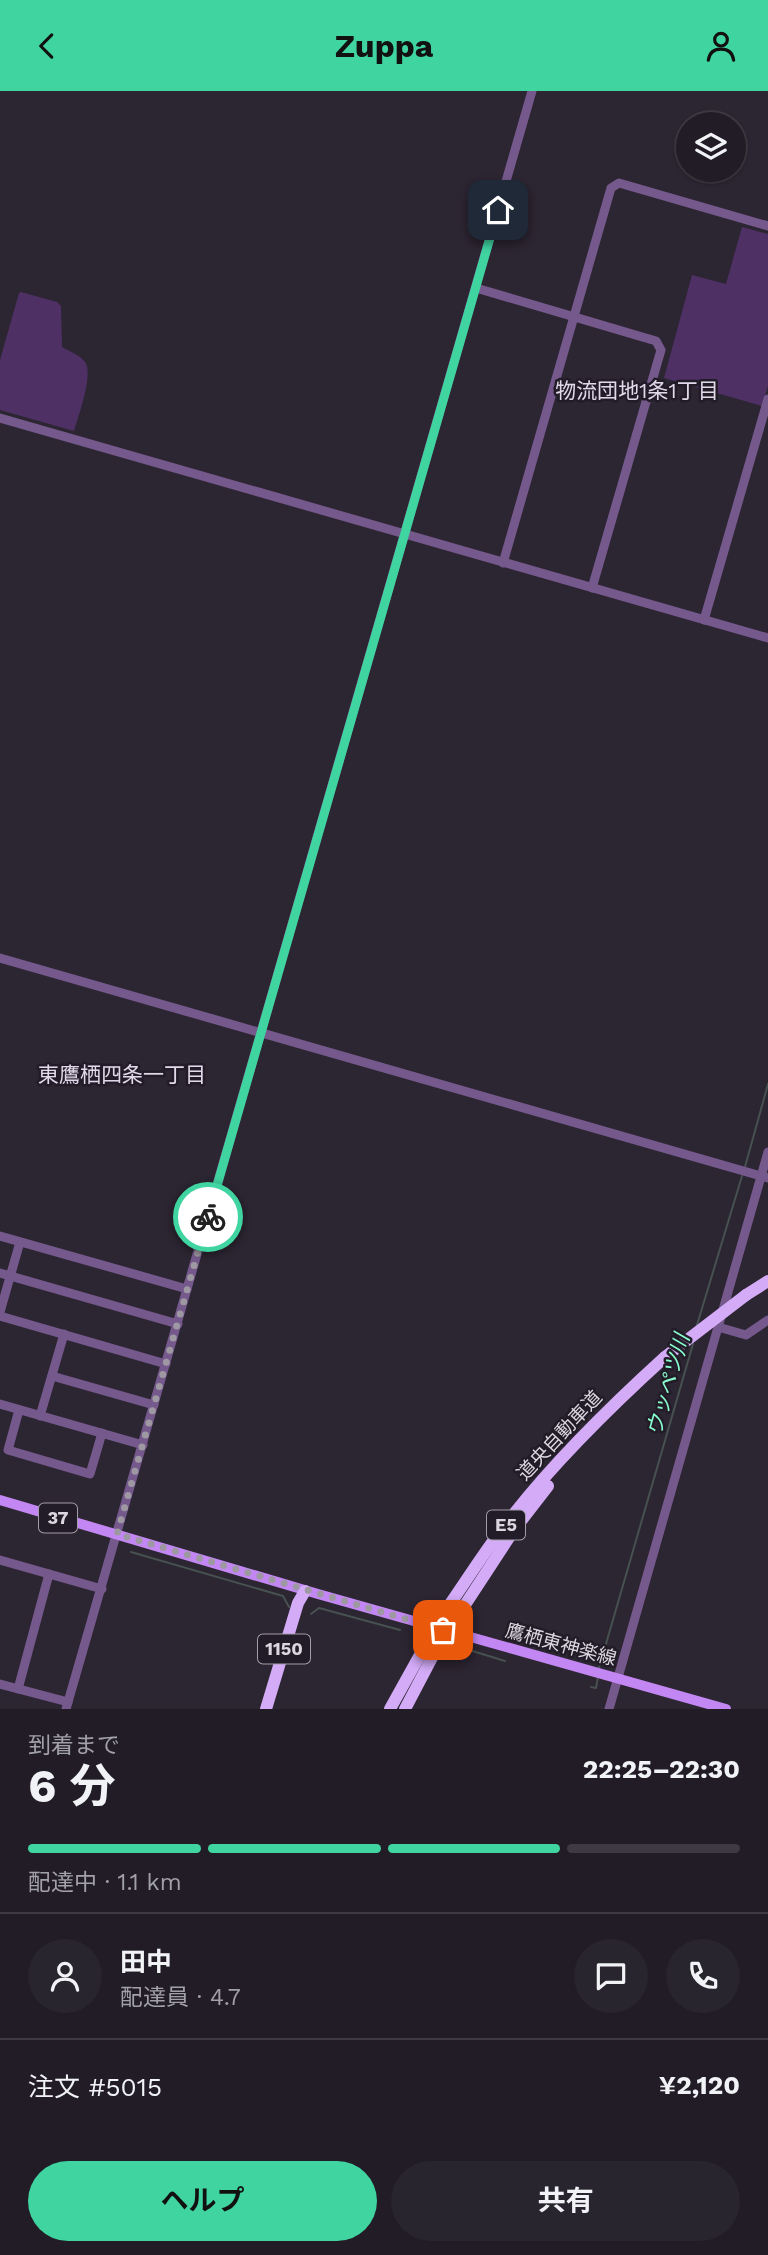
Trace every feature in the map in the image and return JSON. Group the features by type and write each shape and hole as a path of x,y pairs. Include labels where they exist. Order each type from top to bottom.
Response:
{"highway":[{"name":"道央自動車道","path":"390,1709 431,1648 511,1517 562,1457 665,1357 768,1281"},
{"name":"1150","path":"266,1709 298,1603 305,1591"},
{"name":"1150","path":"272,1709 305,1605 305,1591"},
{"path":"407,1709 431,1648"}],"main road":[{"name":"37","path":"0,1500 305,1591"},
{"name":"鷹栖東神楽線","path":"305,1591 726,1709"}],"street":[{"path":"0,1683 67,1706 533,91"},
{"path":"503,563 611,188 619,183 768,226"},
{"path":"476,288 656,341 661,350 592,588"},
{"path":"705,620 768,399"},
{"path":"0,418 768,638"},
{"path":"0,958 760,1176"},
{"path":"609,1709 613,1677 768,1152"},
{"path":"0,1236 187,1289"},
{"path":"20,1242 0,1314 166,1364"},
{"path":"0,1273 178,1324"},
{"path":"718,1327 746,1335 768,1320"},
{"path":"40,1416 64,1334"},
{"path":"52,1376 154,1405"},
{"path":"0,1404 143,1445"},
{"path":"19,1410 8,1450 90,1474 102,1433"},
{"path":"0,1560 102,1589"},
{"path":"18,1689 49,1574"}],"shaded area":[{"path":"742,227 768,234 768,386 762,406 664,378 692,275 726,284"},
{"path":"21,292 57,302 61,306 62,347 85,362 88,376 74,431 0,410 0,360"}],"waterway":[{"name":"ウッペツ川","path":"745,1167 768,1084"},
{"name":"ウッペツ川","path":"697,1325 742,1176"},
{"name":"ウッペツ川","path":"599,1668 693,1344"},
{"name":"ウッペツ川","path":"131,1552 283,1596 289,1607"},
{"name":"ウッペツ川","path":"311,1614 319,1608 400,1630"},
{"name":"ウッペツ川","path":"466,1649 505,1661"},
{"name":"ウッペツ川","path":"591,1687 596,1688 598,1677"}],"way so far":[{"path":"208,1217 117,1534 443,1630"}],"district":[{"name":"物流団地1条1丁目","path":"637,391"},
{"name":"東鷹栖四条一丁目","path":"122,1075"}],"route":[{"path":"208,1217 498,210"}]}
